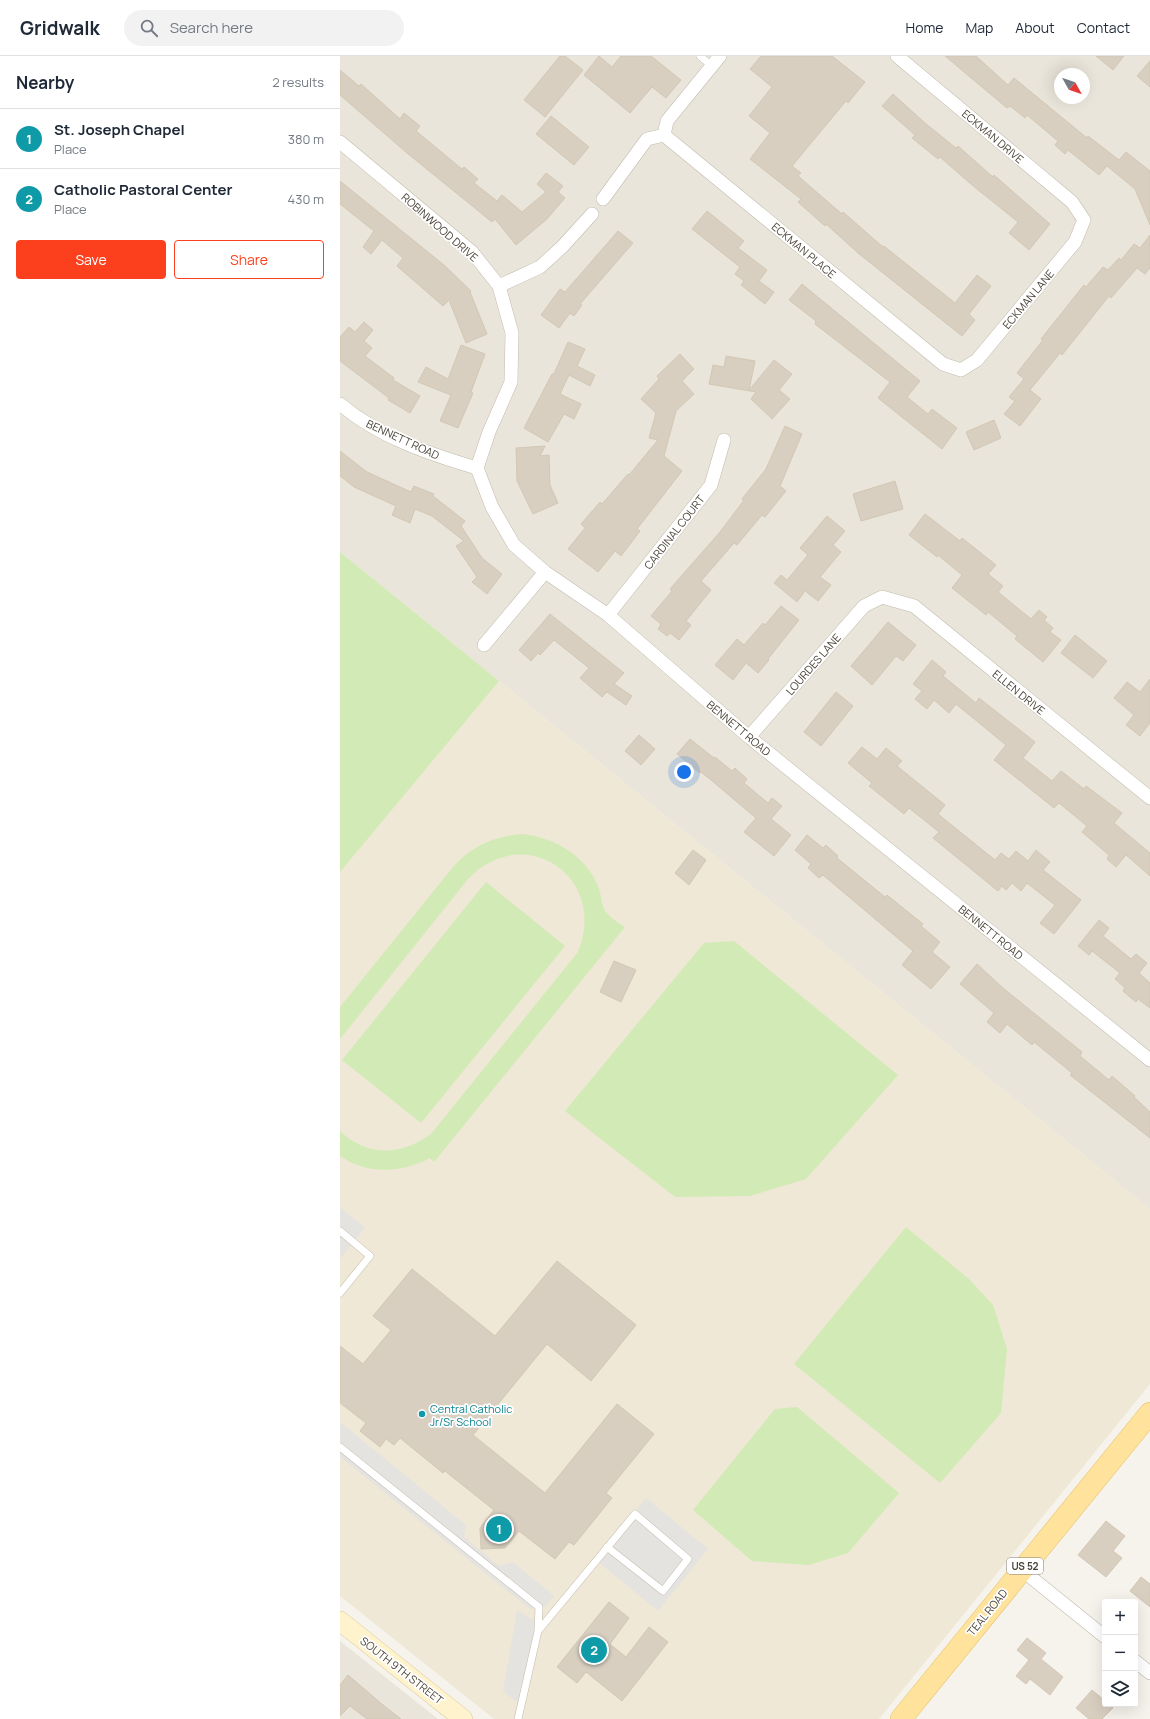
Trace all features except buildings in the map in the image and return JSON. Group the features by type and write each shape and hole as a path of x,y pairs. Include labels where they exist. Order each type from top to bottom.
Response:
{"main road":[{"name":"TEAL ROAD","path":"901,1719 1150,1413"}],"street":[{"name":"ECKMAN DRIVE","path":"897,56 1072,202 1084,220"},
{"path":"603,199 647,139 664,135 666,121 716,61"},
{"name":"ECKMAN PLACE","path":"664,135 943,364 961,370"},
{"name":"ROBINWOOD DRIVE","path":"340,142 472,252 499,286 512,334 511,382 488,432 477,468"},
{"path":"499,286 540,267 562,247 592,214"},
{"name":"ECKMAN LANE","path":"961,370 977,360 1075,242 1084,220"},
{"name":"BENNETT ROAD","path":"340,404 355,417 428,454 477,468 492,507 514,545 545,572 608,615 749,736 1150,1060"},
{"name":"CARDINAL COURT","path":"608,615 711,485 724,440"},
{"path":"484,645 545,572"},
{"name":"LOURDES LANE","path":"749,736 864,606 882,597"},
{"name":"ELLEN DRIVE","path":"882,597 914,606 1150,798"},
{"path":"1022,1570 1103,1635"},
{"name":"SOUTH 9TH STREET","path":"342,1627 463,1719"},
{"path":"1138,1663 1150,1673"}],"lane":[{"path":"700,56 716,61"},
{"path":"340,1232 370,1256 340,1293"},
{"path":"340,1447 539,1607 538,1631 518,1719"},
{"path":"538,1631 607,1547 635,1514 688,1559 663,1590 607,1547"}],"shaded area":[{"path":"340,56 1150,56 1150,1209 340,552"},
{"path":"340,552 1150,1209 1150,1384 879,1719 494,1719 340,1596"},
{"path":"340,1207 365,1228 340,1259"},
{"path":"340,1422 466,1525 464,1537 499,1566 513,1562 554,1596 546,1606 530,1609 340,1457"},
{"path":"646,1498 708,1549 658,1611 596,1560"},
{"path":"517,1610 538,1623 520,1705 503,1691"},
{"path":"340,1641 438,1719 340,1719"}],"green space":[{"path":"340,552 499,681 340,872"},
{"path":"523,834 546,839 568,850 577,857 592,875 599,889 606,912 625,927 434,1162 430,1158 408,1167 385,1170 362,1166 340,1156 340,1131 361,1146 384,1150 396,1150 408,1146 431,1134 578,952 584,925 582,901 572,880 556,865 536,856 513,855 490,862 468,879 340,1039 340,1007 453,867 468,853 484,843 502,837"},
{"path":"486,882 565,946 421,1123 342,1060"},
{"path":"734,941 898,1075 806,1179 750,1196 675,1197 565,1111 704,943"},
{"path":"906,1227 970,1280 993,1305 1007,1349 1001,1413 940,1483 794,1364"},
{"path":"797,1407 899,1493 848,1553 809,1565 752,1561 693,1510 775,1409"}],"place":[{"name":"Central Catholic Jr/Sr School","path":"422,1414"},
{"name":"St. Joseph Chapel","path":"499,1529"},
{"name":"Catholic Pastoral Center","path":"594,1650"}]}
